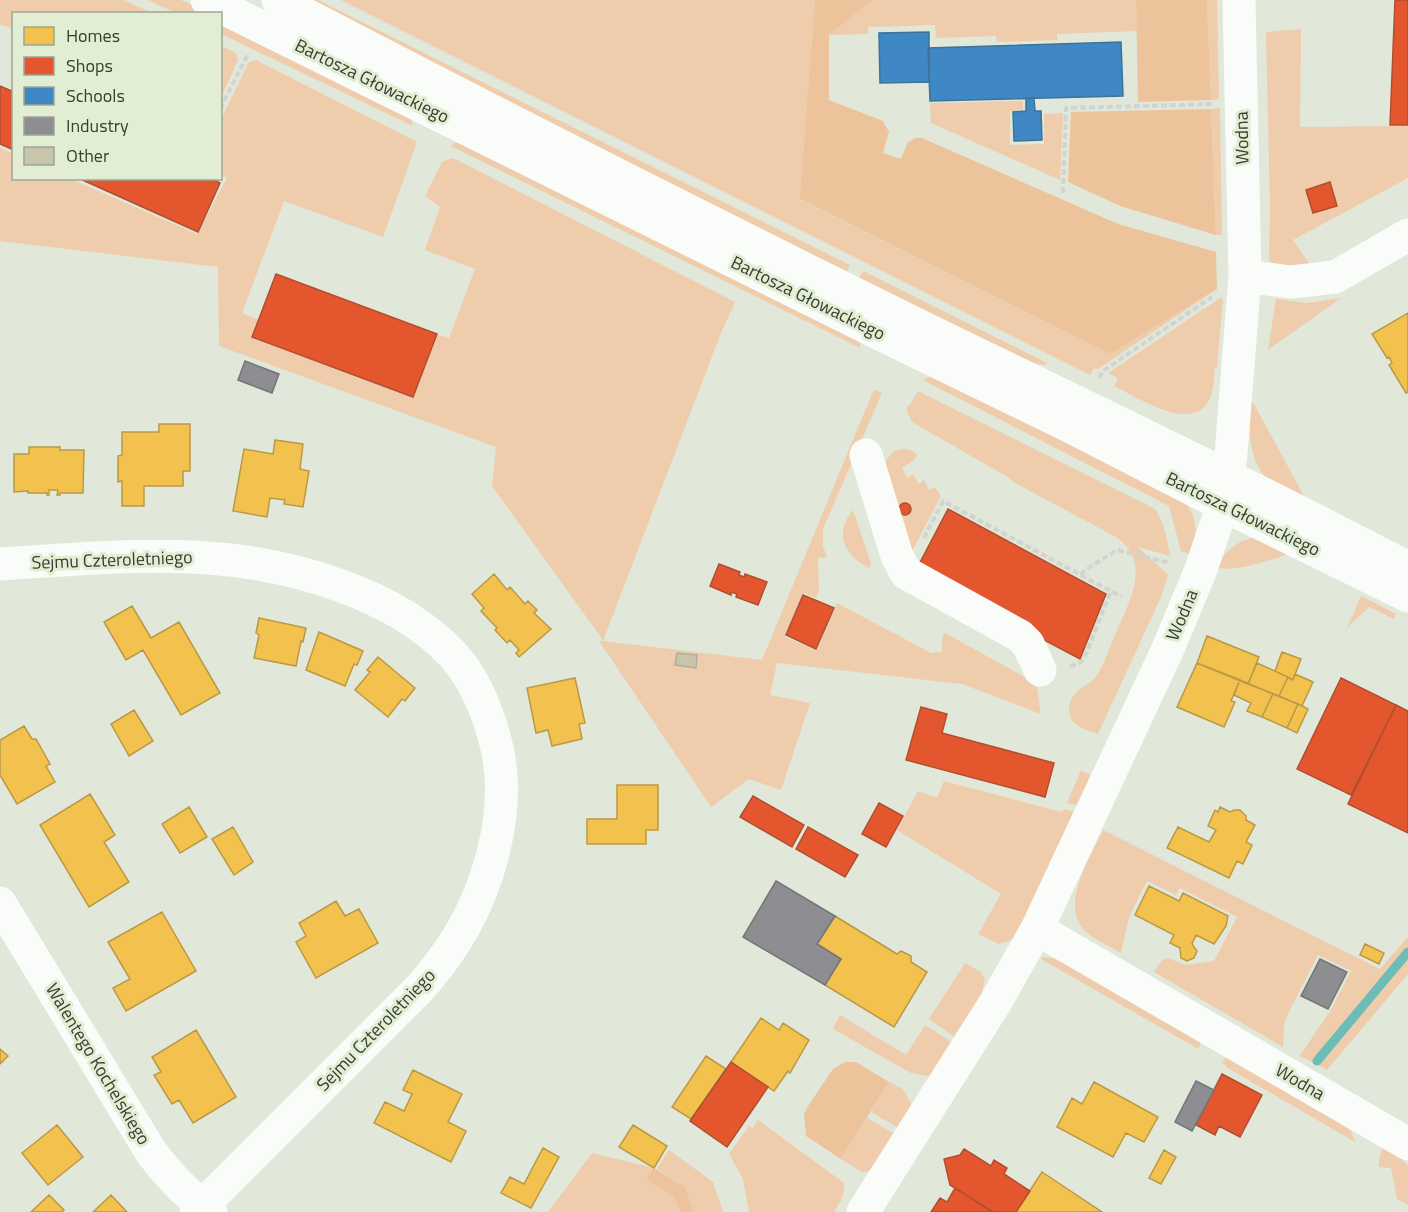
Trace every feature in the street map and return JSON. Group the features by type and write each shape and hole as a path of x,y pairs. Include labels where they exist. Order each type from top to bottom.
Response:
{"street":[{"name":"Bartosza Głowackiego","path":"207,0 1067,425 1225,491 1318,520 1408,568"},
{"name":"Bartosza Głowackiego","path":"278,0 449,89 924,327 1225,491 1408,596"},
{"name":"Wodna","path":"862,1212 995,1003 1037,929 1167,651 1200,572 1225,491 1233,284 1239,0"},
{"path":"1233,284 1291,282 1335,277 1408,235"},
{"path":"860,467 906,573 1020,636 1051,668"},
{"name":"Sejmu Czteroletniego","path":"0,564 151,556 210,558 276,569 350,589 390,607 423,629 453,655 476,688 490,720 501,761 503,797 497,835 486,876 470,915 450,950 422,987 203,1210"},
{"name":"Walentego Kochelskiego","path":"0,903 151,1152 169,1176 203,1210"},
{"name":"Wodna","path":"1037,929 1408,1144"}],"path":[{"path":"222,105 249,51"},
{"path":"1063,193 1066,108 1218,104"},
{"path":"1097,383 1103,371 1233,284"},
{"path":"906,573 943,501 1122,597"},
{"path":"1081,575 1117,550 1180,565"},
{"path":"1051,668 1074,666 1084,659 1111,591"}],"shaded area":[{"path":"0,0 124,0 150,12 12,12 12,29 0,24"},
{"path":"148,0 181,0 207,12 174,12"},
{"path":"294,0 318,0 850,265 844,277"},
{"path":"341,0 815,0 801,200 1110,354 1217,289 1098,369 1094,368 1090,375"},
{"path":"815,0 873,0 829,35 829,100 883,121 889,132 883,153 901,159 908,142 922,138 1118,224 1216,252 1217,289 1110,354 800,199"},
{"path":"873,0 1136,0 1137,31 1057,34 1057,40 997,42 996,36 936,38 935,25 868,27 868,34 829,35"},
{"path":"1136,0 1207,0 1211,100 1138,102"},
{"path":"1207,0 1217,0 1219,99 1211,100"},
{"path":"222,20 410,116 413,126 222,34"},
{"path":"1301,29 1300,127 1408,126 1408,178 1293,240 1313,269 1278,270 1269,260 1266,32"},
{"path":"222,46 236,53 238,60 222,96"},
{"path":"256,60 417,142 383,237 284,201 242,313 259,320 253,337 413,397 437,334 449,338 475,269 425,250 440,207 425,196 442,162 453,158 735,302 603,641 492,486 496,447 219,346 218,267 0,241 0,148 12,154 12,180 73,180 197,234 227,178 222,176 222,117 249,62"},
{"path":"1023,101 1023,110 1010,111 1010,145 1044,144 1044,114 1063,113 1060,180 931,123 930,103"},
{"path":"1220,108 1222,235 1216,235 1211,109"},
{"path":"1211,109 1216,235 1120,206 1068,182 1071,112"},
{"path":"461,142 860,341 860,348 451,146"},
{"path":"863,271 1047,363 1045,365 1019,360 859,278"},
{"path":"1220,298 1223,299 1217,367 1211,396 1203,408 1193,413 1180,414 1151,405 1114,386 1118,378 1108,373"},
{"path":"1341,298 1268,350 1276,299 1307,303"},
{"path":"935,375 1184,500 1192,514 1195,526 1192,555 1181,551 1169,506 923,380"},
{"path":"874,389 882,393 823,529 823,546 827,557 818,558 819,591 816,598 803,593 785,637 817,650 837,603 931,653 942,652 942,636 945,633 1032,681 1037,688 1041,714 962,684 777,663 770,695 810,703 781,790 749,779 711,807 599,641 762,660"},
{"path":"918,391 1155,509 1161,520 1170,556 1138,547 1168,575 1161,597 1098,734 1075,724 1070,715 1069,705 1076,693 1095,678 1105,660 1135,583 1136,570 1133,558 1127,547 1116,537 1015,483 912,422 907,405 909,406"},
{"path":"1251,402 1306,500 1276,486 1258,466 1251,446"},
{"path":"911,450 917,455 914,460 902,468 907,478 913,474 919,484 924,480 929,490 935,487 941,496 907,561 883,464 894,451"},
{"path":"853,510 871,563 870,568 854,558 845,544 844,528"},
{"path":"1252,538 1269,538 1292,552 1265,562 1242,567 1222,569 1216,567 1231,548"},
{"path":"1361,596 1396,614 1394,619 1369,607 1347,628"},
{"path":"1081,770 1094,777 1081,806 1067,803"},
{"path":"944,781 1062,812 1064,809 1075,812 1014,939 999,944 978,934 1001,894 897,830 918,791 937,798"},
{"path":"1103,830 1380,969 1408,937 1408,974 1327,1070 1299,1057 1330,1011 1351,971 1318,955 1287,1016 1284,1024 1283,1047 1154,972 1162,960 1168,958 1186,965 1214,961 1237,917 1180,888 1176,895 1147,881 1129,917 1121,953 1085,931 1078,920 1075,908 1076,894 1085,867"},
{"path":"1043,957 1058,959 1202,1041 1198,1049 1041,959"},
{"path":"965,963 981,972 985,979 981,997 957,1039 929,1019"},
{"path":"840,1015 906,1055 925,1025 953,1043 932,1077 911,1073 833,1029"},
{"path":"1227,1055 1350,1129 1355,1142 1226,1067 1222,1063"},
{"path":"845,1062 856,1062 889,1082 841,1159 806,1136 804,1114 833,1069"},
{"path":"889,1082 903,1089 913,1107 900,1129 871,1112"},
{"path":"867,1118 895,1134 871,1171 862,1172 841,1159"},
{"path":"758,1120 844,1183 843,1195 834,1212 749,1212 743,1179 729,1154 749,1126 753,1128"},
{"path":"1383,1145 1399,1155 1408,1166 1408,1205 1397,1199 1391,1168 1379,1167"},
{"path":"669,1150 713,1182 723,1212 694,1212 685,1187 657,1169"},
{"path":"592,1153 654,1168 646,1179 674,1197 680,1212 548,1212"},
{"path":"654,1168 685,1187 694,1212 680,1212 674,1197 646,1179"}],"building: Homes":[{"path":"1408,313 1408,392 1406,393 1389,365 1392,363 1389,357 1387,358 1372,334"},
{"path":"159,424 190,424 190,471 183,471 183,486 144,486 144,506 122,506 122,481 118,482 118,456 122,455 122,432 159,432"},
{"path":"275,440 303,444 300,469 309,471 303,507 284,504 285,500 270,498 267,517 233,511 244,449 273,454"},
{"path":"29,447 84,450 83,493 57,495 58,490 49,490 49,495 47,493 28,493 28,491 14,492 14,454 29,454"},
{"path":"494,574 507,590 510,587 525,604 528,601 537,610 534,613 551,629 519,657 516,653 519,650 510,640 507,643 495,630 497,628 481,611 484,608 472,594"},
{"path":"132,606 151,638 179,622 220,693 181,715 143,650 126,660 104,622"},
{"path":"259,618 306,628 296,666 254,658 259,635 256,633"},
{"path":"319,632 363,651 357,665 354,664 345,686 306,670"},
{"path":"1207,636 1259,657 1248,684 1197,663"},
{"path":"1282,652 1301,659 1293,680 1275,671"},
{"path":"378,657 415,688 405,701 402,699 388,717 355,690 370,672 367,670"},
{"path":"1197,663 1240,680 1231,701 1235,702 1224,727 1177,707"},
{"path":"1257,663 1288,677 1279,696 1248,684"},
{"path":"1295,674 1313,682 1302,706 1279,696 1288,677 1293,680"},
{"path":"575,678 585,723 579,724 582,739 552,746 548,730 536,733 527,688"},
{"path":"1240,680 1273,694 1262,717 1247,711 1251,703 1234,695"},
{"path":"1273,694 1298,704 1287,728 1262,717"},
{"path":"1298,704 1308,709 1297,733 1287,728"},
{"path":"134,710 153,741 129,756 111,724"},
{"path":"24,726 32,739 36,739 50,764 46,766 55,782 17,804 0,775 0,740"},
{"path":"617,785 658,785 658,830 646,830 646,844 587,844 587,819 617,819"},
{"path":"90,794 115,835 104,842 129,882 89,907 40,825"},
{"path":"189,807 207,837 180,853 162,824"},
{"path":"1220,807 1230,812 1240,810 1246,816 1246,820 1255,825 1246,842 1252,845 1243,864 1237,861 1229,878 1167,848 1178,827 1209,842 1216,830 1208,826 1215,810 1218,812"},
{"path":"233,827 253,862 234,875 212,839"},
{"path":"1149,886 1179,901 1183,893 1228,916 1226,926 1214,944 1196,935 1192,944 1197,951 1194,958 1187,961 1181,958 1180,948 1170,943 1174,935 1135,915"},
{"path":"336,901 345,916 359,909 378,943 316,978 296,942 306,936 299,923"},
{"path":"162,912 196,971 126,1011 113,988 130,979 108,942"},
{"path":"835,916 897,954 901,951 911,956 911,962 927,972 894,1027 825,985 841,959 817,944"},
{"path":"1365,944 1384,953 1379,964 1360,955"},
{"path":"761,1018 779,1030 783,1023 809,1040 790,1073 788,1071 774,1091 731,1062"},
{"path":"196,1030 236,1097 193,1123 179,1100 172,1104 154,1075 161,1072 152,1057"},
{"path":"0,1049 8,1056 0,1064"},
{"path":"706,1056 726,1069 691,1119 672,1107"},
{"path":"413,1070 462,1094 448,1122 466,1131 451,1162 374,1123 385,1102 404,1111 412,1094 403,1090"},
{"path":"1094,1082 1158,1117 1144,1142 1126,1133 1113,1157 1057,1127 1072,1098 1082,1104"},
{"path":"57,1125 83,1157 48,1185 22,1153"},
{"path":"633,1125 667,1146 654,1168 619,1147"},
{"path":"543,1148 559,1157 531,1208 501,1193 510,1177 524,1184"},
{"path":"1164,1150 1176,1157 1161,1184 1149,1178"},
{"path":"1042,1172 1102,1212 1016,1212"},
{"path":"49,1195 64,1210 62,1212 31,1212"},
{"path":"111,1195 127,1212 93,1212"}],"building: Shops":[{"path":"1395,0 1408,0 1408,125 1390,125"},
{"path":"0,86 12,91 12,149 0,144"},
{"path":"82,180 215,180 220,183 198,232"},
{"path":"1330,182 1337,206 1313,213 1306,190"},
{"path":"276,274 437,334 413,397 252,337"},
{"path":"907,503 911,509 907,515 903,515 899,507"},
{"path":"948,509 1106,594 1080,659 915,572"},
{"path":"719,564 740,572 739,575 744,577 745,574 767,582 758,605 736,597 737,594 731,592 731,595 710,586"},
{"path":"803,595 834,608 816,649 786,635"},
{"path":"1341,678 1396,705 1351,795 1297,769"},
{"path":"1396,705 1408,711 1408,833 1348,804"},
{"path":"921,707 947,714 942,733 1054,763 1045,797 906,760"},
{"path":"753,796 804,825 792,847 740,817"},
{"path":"879,803 903,816 886,847 862,834"},
{"path":"808,827 858,855 845,877 796,849"},
{"path":"731,1062 768,1087 727,1147 690,1121"},
{"path":"1222,1074 1262,1095 1240,1137 1219,1126 1215,1135 1196,1125"},
{"path":"964,1149 991,1166 994,1160 1007,1168 1004,1174 1030,1191 1016,1212 993,1212 950,1185 944,1159 960,1155"},
{"path":"955,1188 991,1212 931,1212 940,1198 947,1202"}],"building: Schools":[{"path":"929,32 929,82 880,83 879,33"},
{"path":"1121,42 1123,96 930,101 928,48"},
{"path":"1026,98 1034,98 1035,111 1041,111 1042,140 1014,141 1013,112 1026,111"}],"building: Industry":[{"path":"245,361 279,374 272,393 238,380"},
{"path":"776,881 835,916 817,944 841,959 825,985 743,937"},
{"path":"1320,959 1347,972 1328,1009 1301,996"},
{"path":"1196,1081 1214,1090 1192,1131 1175,1122"}],"building: Other":[{"path":"677,653 697,655 696,668 675,665"}],"waterway":[{"path":"1317,1061 1408,952"}]}
